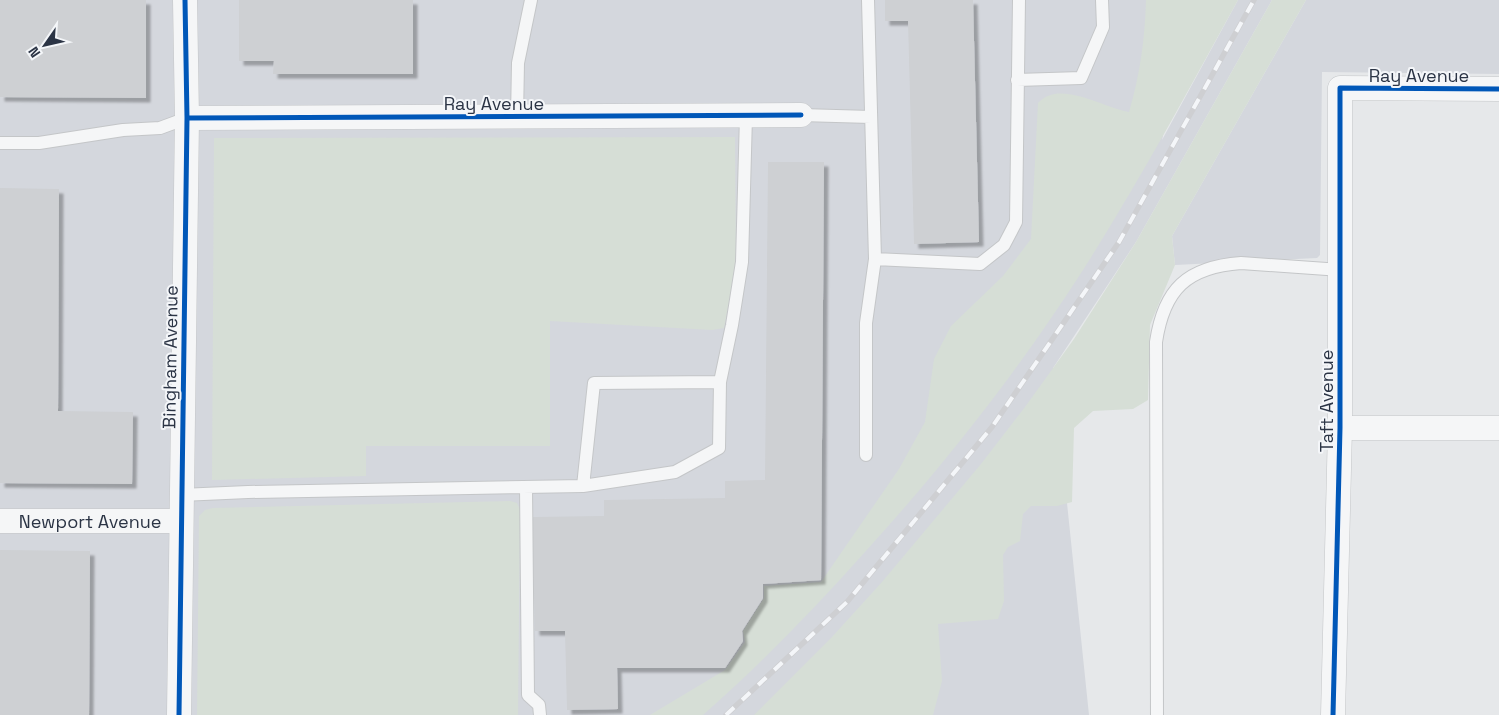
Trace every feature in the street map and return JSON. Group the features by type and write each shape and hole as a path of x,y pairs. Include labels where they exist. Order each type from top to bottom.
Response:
{"street":[{"name":"Bingham Avenue","path":"179,715 187,118 185,0"},
{"name":"Ray Avenue","path":"1340,88 1499,89"},
{"name":"Taft Avenue","path":"1333,715 1340,428 1340,88"},
{"name":"Ray Avenue","path":"187,118 801,115"},
{"path":"1340,428 1499,428"},
{"name":"Newport Avenue","path":"0,521 181,521"}],"lane":[{"path":"517,117 518,63 531,0"},
{"path":"866,455 866,323 875,260 868,0"},
{"path":"875,260 980,264 1004,244 1016,222 1019,0"},
{"path":"1018,80 1081,78 1103,27 1102,0"},
{"path":"801,115 871,117"},
{"path":"181,495 583,486 675,472 719,448 720,382 742,262 746,116"},
{"path":"0,143 39,144 123,130 160,128 187,118"},
{"path":"1157,715 1156,342 1159,319 1164,306 1173,291 1187,277 1226,264 1241,263 1341,270"},
{"path":"583,486 594,383 720,382"},
{"path":"526,487 528,695 539,706 540,715"}],"shaded area":[{"path":"0,0 1194,0 1162,140 1238,0 1272,0 1136,242 1053,368 1089,715 0,715"},
{"path":"1146,0 1238,0 1124,203 1059,307 980,416 924,485 846,573 766,656 703,715 650,715 725,670 745,642 743,631 764,598 764,586 821,582 899,469 925,422 934,359 951,326 1003,276 1031,239 1038,103 1047,96 1069,94 1129,112 1141,56"},
{"path":"1272,0 1306,0 1172,236 1175,265 1150,325 1148,400 1133,409 1093,411 1074,428 1072,502 1057,506 1031,506 1023,514 1020,541 1008,547 1003,555 1004,601 998,619 938,624 942,681 933,715 754,715 832,637 882,582 981,464 1025,407 1074,339 1136,242"},
{"path":"1306,0 1499,0 1499,74 1322,72 1320,255 1317,258 1175,265 1172,236"},
{"path":"735,137 736,267 724,328 712,330 550,321 550,446 366,446 366,476 212,480 214,138"},
{"path":"510,501 517,503 520,510 518,715 197,715 199,516 205,510 213,508"}],"building":[{"path":"0,0 146,0 146,98 0,97"},
{"path":"239,0 413,0 413,74 273,74 274,61 239,61"},
{"path":"885,0 973,0 979,242 914,244 908,21 885,21"},
{"path":"768,162 824,162 821,580 763,584 763,598 742,631 743,641 725,668 617,668 618,709 567,710 565,631 535,631 532,517 604,516 604,500 725,498 725,481 765,480"},
{"path":"0,188 59,189 58,411 133,412 132,484 0,483"},
{"path":"0,550 90,551 89,715 0,715"}],"railway":[{"path":"726,715 847,602 992,427 1119,242 1254,0"}],"cycle path":[{"path":"179,715 187,118 185,0"},
{"path":"1333,715 1340,428 1340,88 1499,89"},
{"path":"187,118 801,115"}]}
